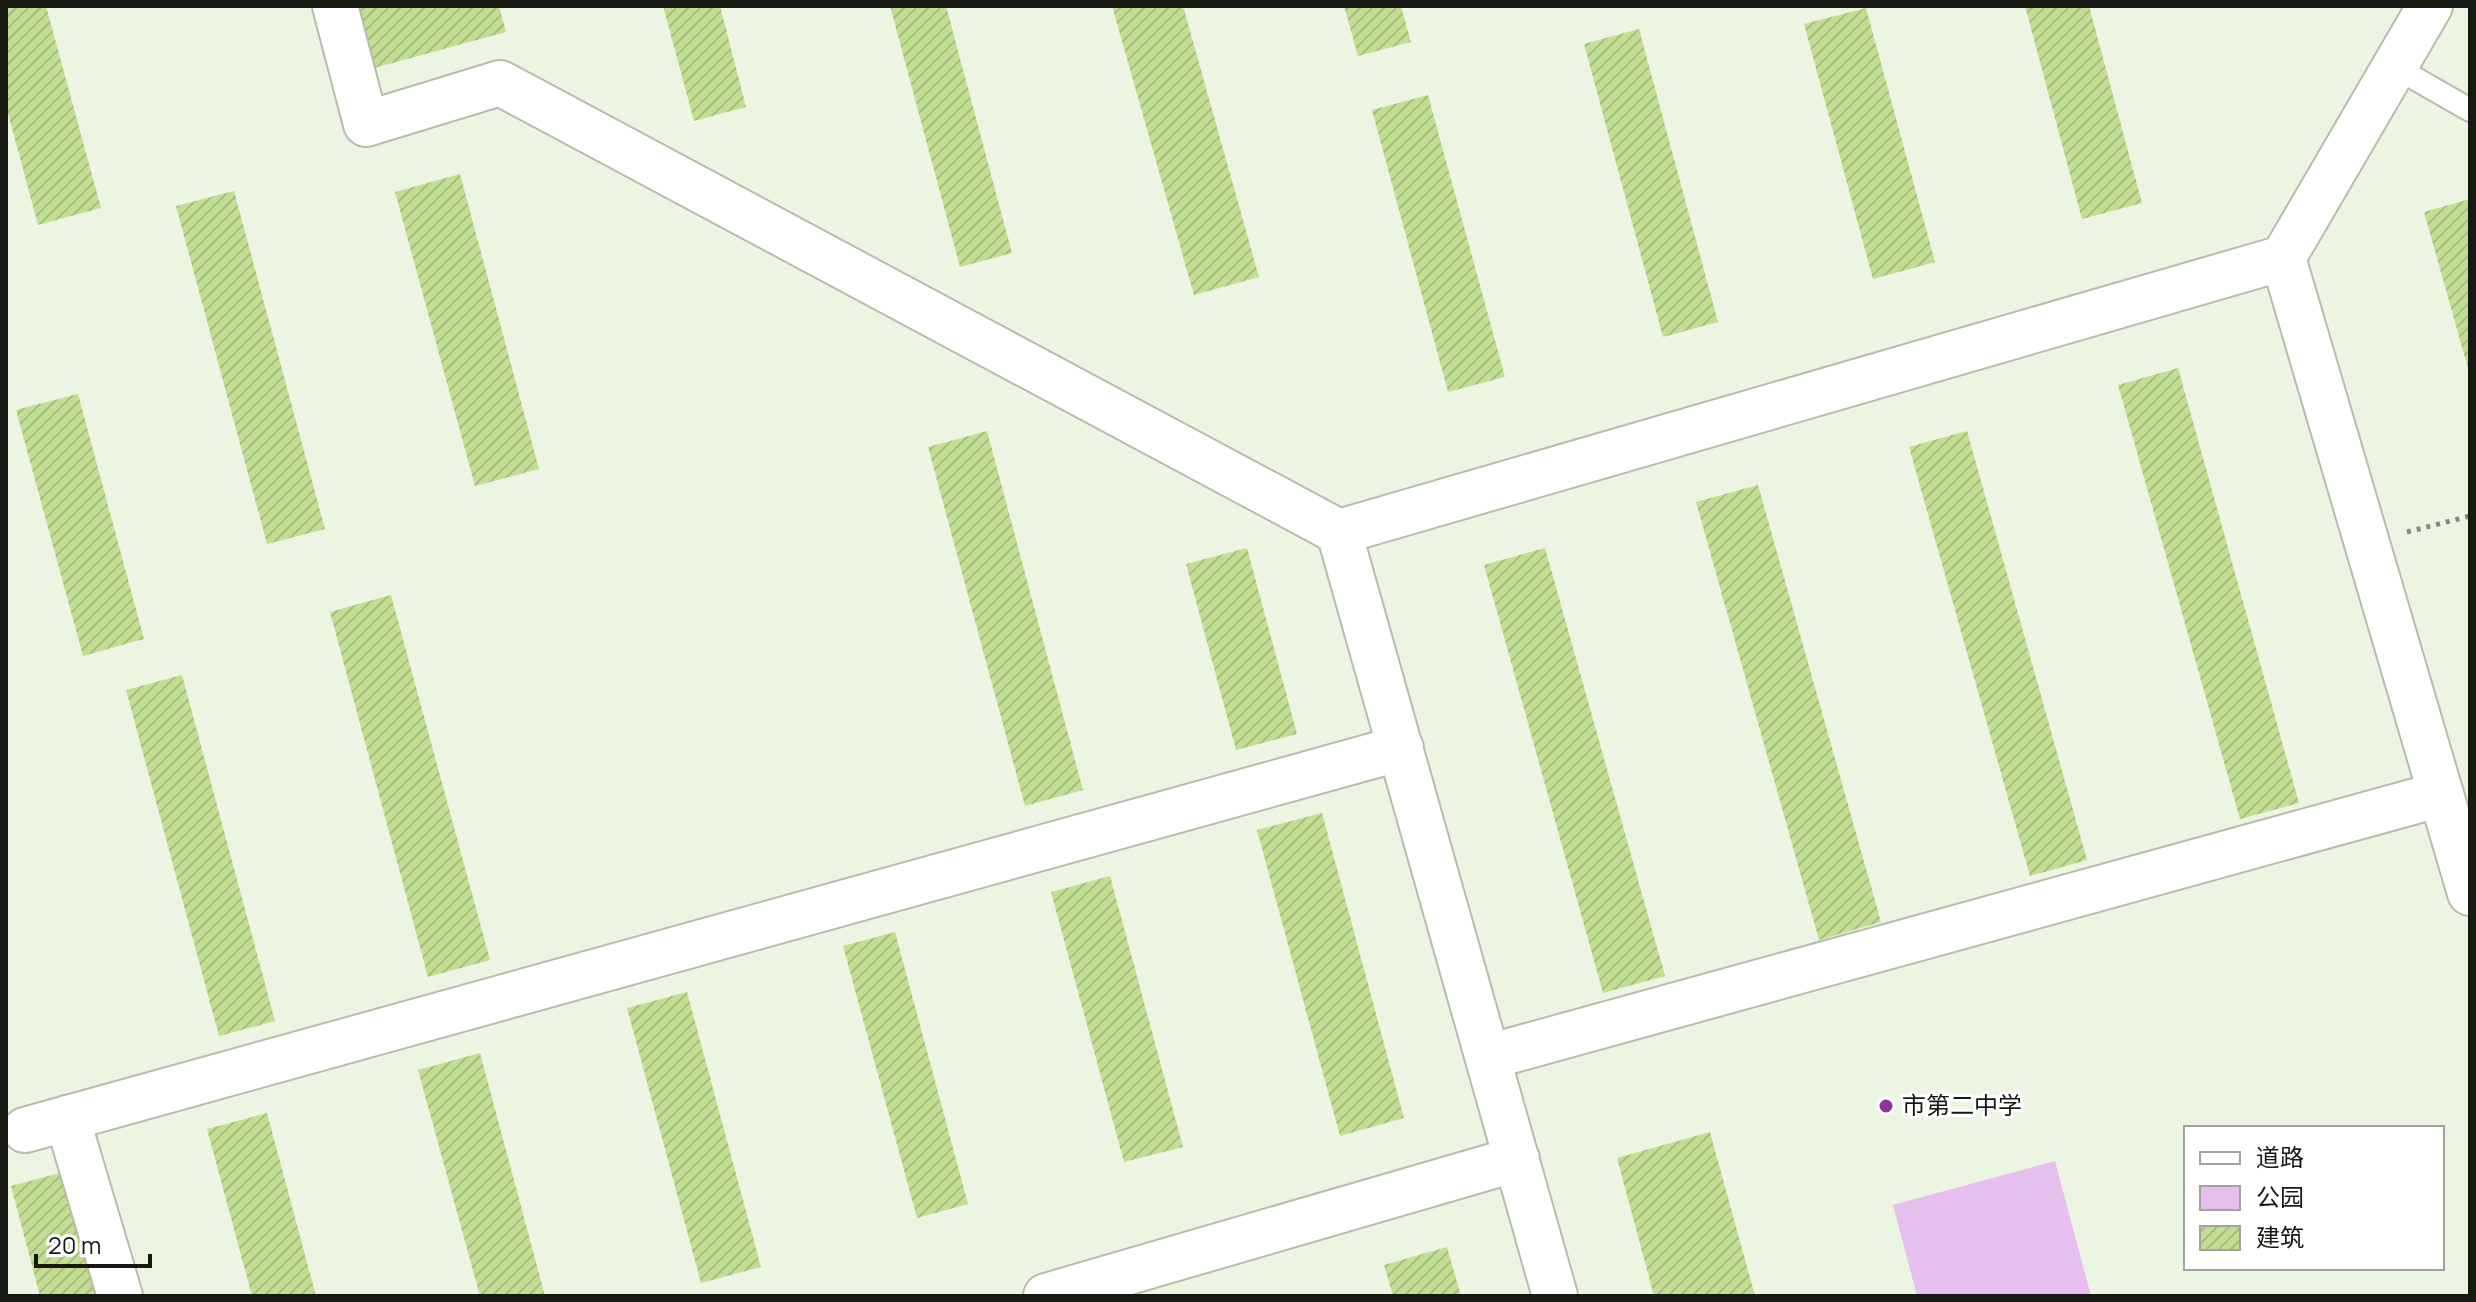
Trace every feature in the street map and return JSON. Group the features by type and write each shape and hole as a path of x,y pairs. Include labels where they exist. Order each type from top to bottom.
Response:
{"street":[{"path":"335,6 366,124 500,83 1339,532 2283,258 2430,6"},
{"path":"2283,258 2470,893"},
{"path":"1339,532 1555,1296"},
{"path":"25,1130 1401,748"},
{"path":"1488,1057 2441,794"},
{"path":"67,1118 120,1296"},
{"path":"1046,1296 1517,1159"}],"lane":[{"path":"2395,67 2470,110"}],"path":[{"path":"2367,542 2470,516"}],"green space":[{"path":"2055,1161 2091,1296 1917,1296 1893,1205"}],"building":[{"path":"6,6 46,6 101,208 38,225 6,106"},
{"path":"350,6 499,6 506,32 367,70"},
{"path":"663,6 720,6 746,107 694,121"},
{"path":"890,6 946,6 1012,253 960,267"},
{"path":"1112,6 1183,6 1259,277 1194,295"},
{"path":"1344,6 1401,6 1411,42 1358,56"},
{"path":"2025,6 2089,6 2142,203 2082,219"},
{"path":"1866,8 1935,262 1873,279 1804,24"},
{"path":"1639,29 1718,322 1663,337 1584,44"},
{"path":"1428,95 1505,377 1448,392 1372,110"},
{"path":"460,174 539,469 475,486 395,192"},
{"path":"234,191 325,529 267,544 176,206"},
{"path":"2470,199 2470,372 2469,372 2424,212"},
{"path":"2178,368 2299,803 2240,819 2118,385"},
{"path":"78,394 144,639 83,656 16,410"},
{"path":"987,431 1083,790 1025,806 928,447"},
{"path":"1967,431 2087,860 2030,876 1909,447"},
{"path":"1758,485 1881,922 1819,940 1696,502"},
{"path":"1247,548 1297,734 1236,750 1186,564"},
{"path":"1545,548 1665,976 1603,993 1484,565"},
{"path":"391,595 490,960 428,977 330,612"},
{"path":"182,675 275,1021 219,1036 126,690"},
{"path":"1322,813 1404,1118 1340,1136 1257,830"},
{"path":"1110,876 1183,1147 1124,1162 1051,892"},
{"path":"895,932 968,1204 917,1218 843,946"},
{"path":"687,992 761,1267 701,1283 627,1008"},
{"path":"480,1053 545,1296 480,1296 418,1070"},
{"path":"267,1113 316,1296 252,1296 207,1129"},
{"path":"1710,1132 1755,1296 1654,1296 1617,1158"},
{"path":"67,1171 101,1296 40,1296 11,1186"},
{"path":"1447,1247 1461,1296 1393,1296 1384,1265"}],"place":[{"name":"市第二中学","path":"1886,1106"}]}
